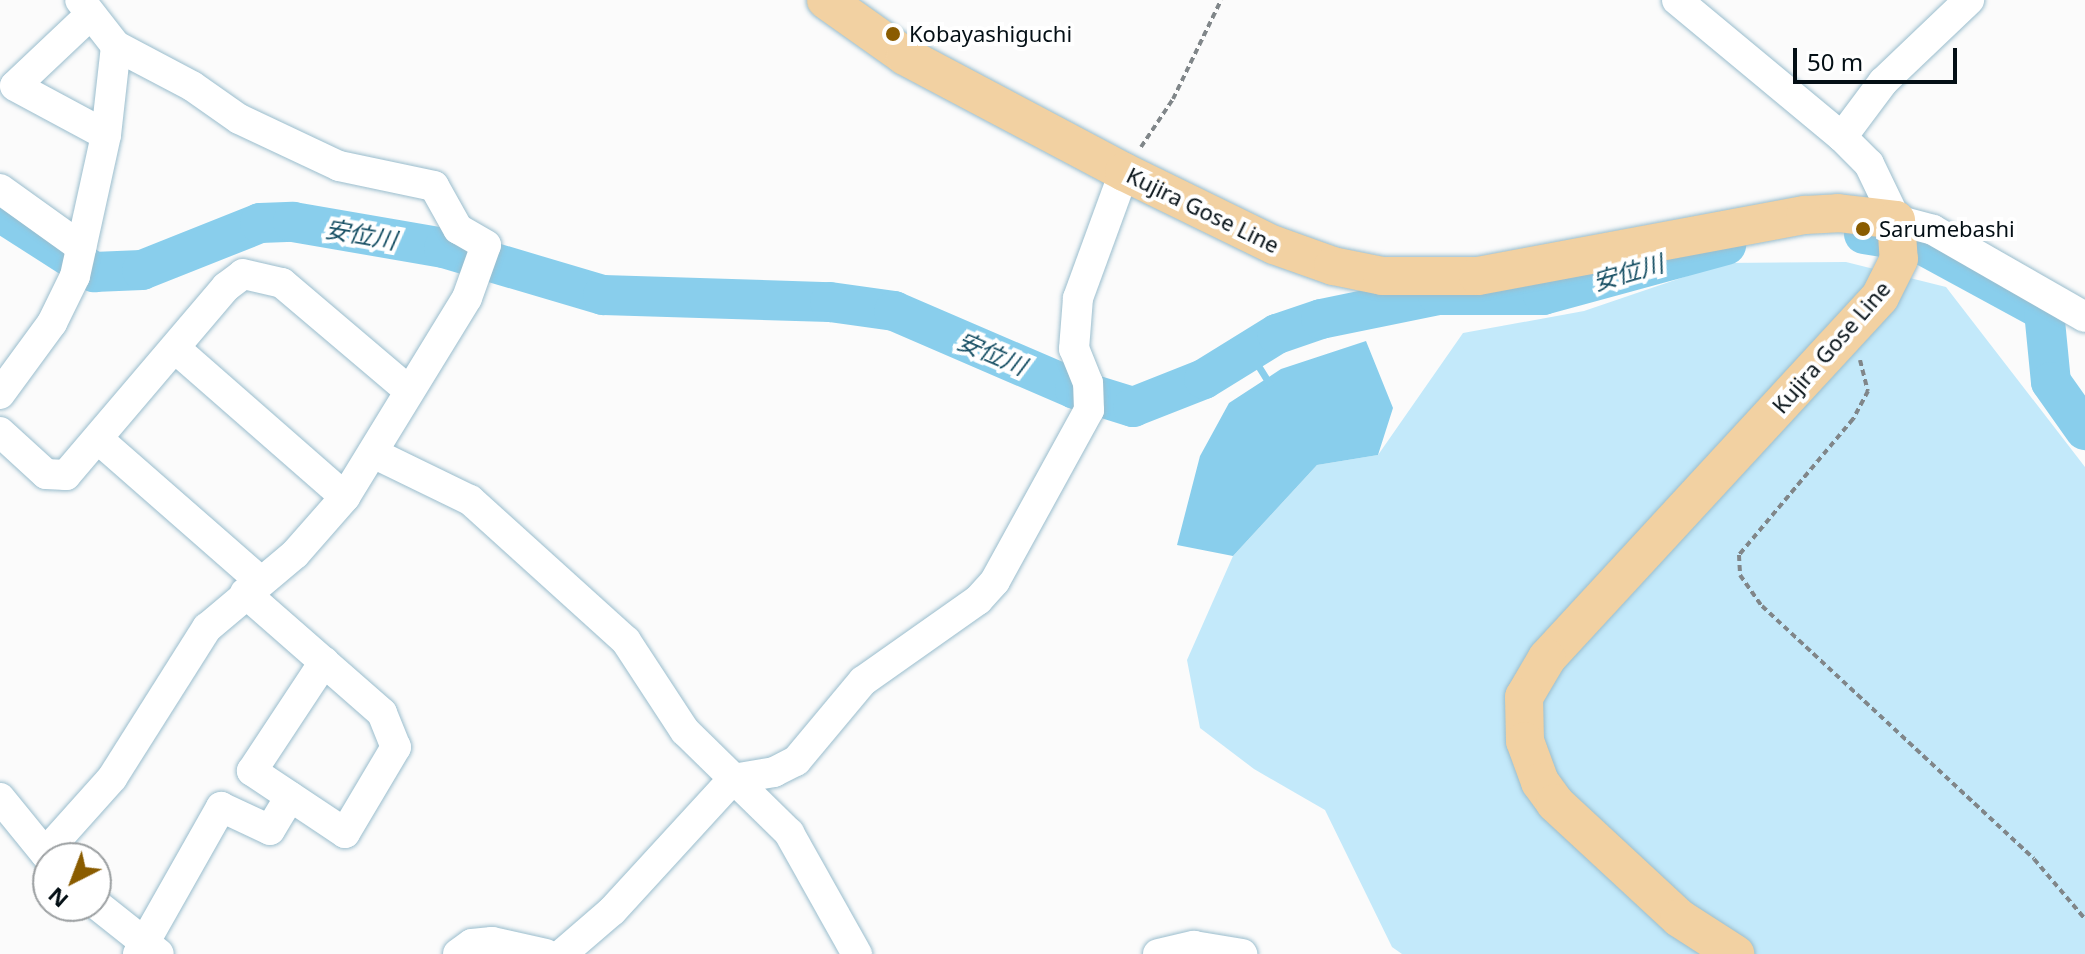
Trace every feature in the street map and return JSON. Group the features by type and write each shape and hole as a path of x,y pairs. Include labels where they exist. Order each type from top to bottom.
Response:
{"main road":[{"name":"Kujira Gose Line","path":"826,0 905,56 1124,172 1274,245 1333,266 1382,276 1478,276 1805,215 1838,213 1897,238 1880,297 1547,658 1524,697 1525,741 1540,782 1555,803 1679,918 1735,954"}],"street":[{"path":"1677,0 1842,137 1869,164 1897,238 1933,230 2085,317"},
{"path":"1842,137 1892,72 1969,0"},
{"path":"59,842 112,778 207,628 295,554 345,497 478,274 486,245 458,229 434,186 339,166 239,119 192,86 116,46 85,7 15,86 106,135"},
{"path":"0,394 52,323 78,262 106,135 116,46"},
{"path":"562,954 612,911 733,779 774,772 796,761 863,681 978,600 1006,564 1088,397 1074,349 1078,298 1124,172"},
{"path":"0,189 78,262"},
{"path":"0,432 46,474 66,475 177,350 226,287 243,274 263,275 282,283 407,389"},
{"path":"177,350 345,497"},
{"path":"98,439 253,587 324,662 382,713 396,747 345,833 252,771 324,662"},
{"path":"373,453 489,515 626,641 664,706 789,833 857,954"},
{"path":"112,918 148,950 221,807 270,830 290,797"},
{"path":"0,798 36,842"},
{"path":"458,954 472,944 492,942 546,954"},
{"path":"1158,954 1194,946 1242,954"}],"path":[{"path":"1124,172 1173,99 1221,0"},
{"path":"1852,328 1868,391 1853,419 1739,555 1740,575 1762,606 2034,859 2085,919"}],"shaded area":[{"path":"1846,262 1946,287 2085,467 2085,954 1402,954 1392,947 1325,810 1254,769 1200,728 1187,660 1233,556 1317,465 1378,455 1463,333 1584,311 1725,263"}],"water":[{"path":"1366,341 1393,408 1378,455 1317,465 1233,556 1177,545 1200,456 1229,403 1281,369"}],"waterway":[{"name":"安位川","path":"0,212 94,272 142,270 260,223 293,222 444,248 603,295 830,302 894,311 1075,389 1133,407 1204,379 1277,334 1321,319 1438,295 1543,295 1726,245"},
{"path":"1864,234 1919,243 2044,311 2051,382 2085,430"},
{"path":"1249,351 1270,384"}],"place":[{"name":"Kobayashiguchi","path":"893,34"},
{"name":"Sarumebashi","path":"1863,229"}]}
